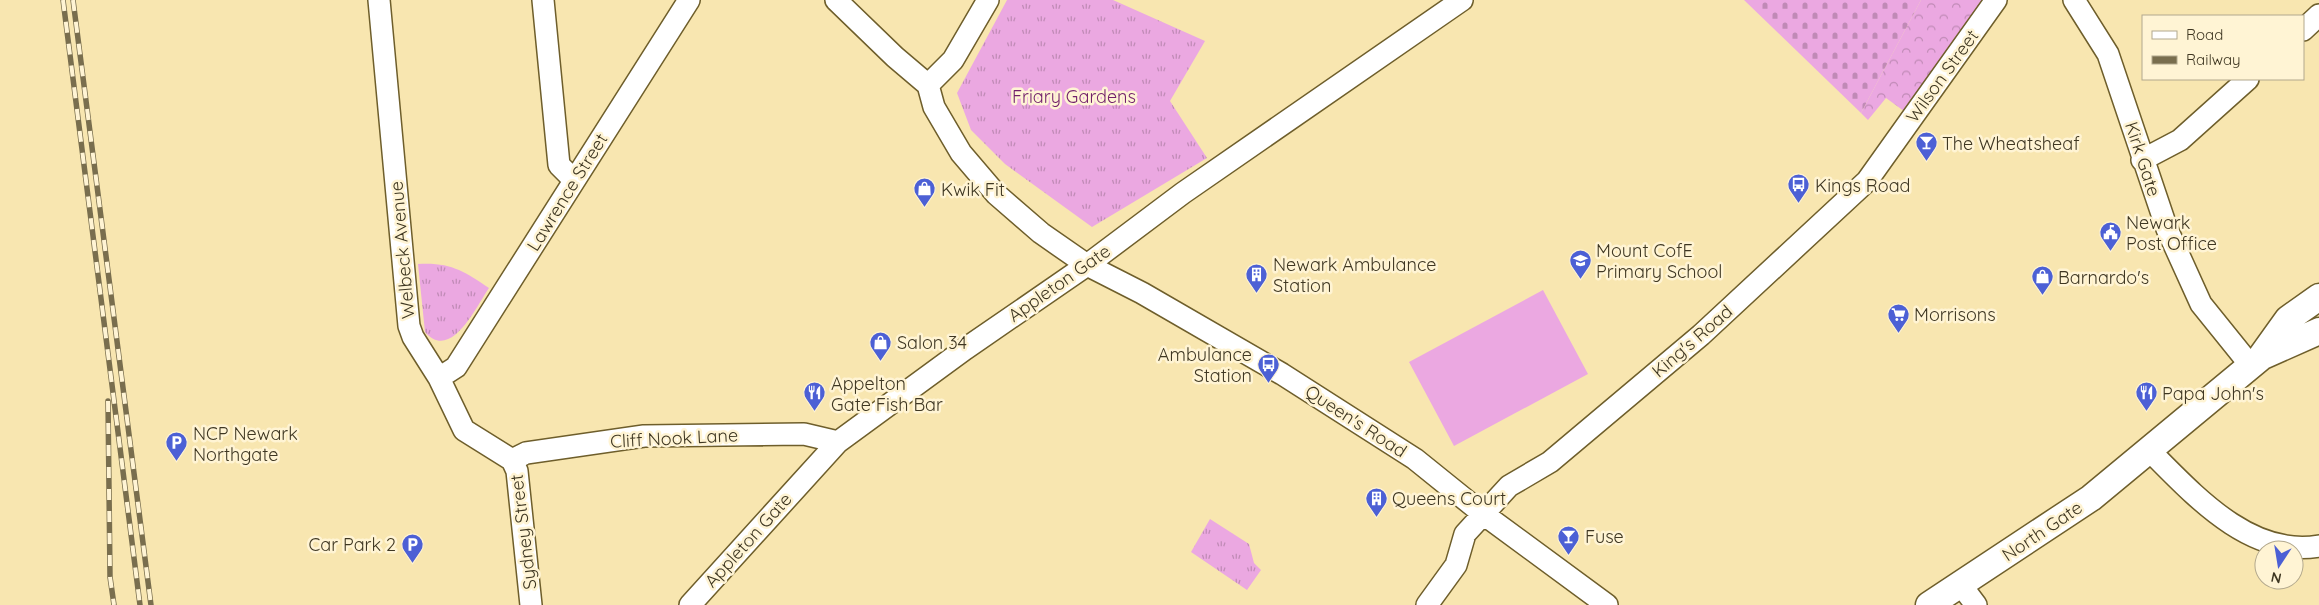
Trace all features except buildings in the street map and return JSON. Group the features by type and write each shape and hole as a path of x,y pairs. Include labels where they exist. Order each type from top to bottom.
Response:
{"main road":[{"path":"2255,362 2288,319 2319,297"},
{"path":"2255,362 2319,331"},
{"name":"North Gate","path":"1928,605 1969,595 2150,450 2255,362"}],"street":[{"name":"Welbeck Avenue","path":"379,0 409,326 413,337 439,378 464,430 512,460"},
{"path":"543,0 559,166 574,180"},
{"name":"Lawrence Street","path":"439,378 456,367 689,0"},
{"path":"836,0 895,57 928,85 953,60 988,0"},
{"name":"Appleton Gate","path":"690,605 838,442 964,348 1087,265 1183,193 1462,0"},
{"name":"Wilson Street","path":"1886,151 1938,84 1996,0"},
{"name":"Kirk Gate","path":"2074,0 2108,54 2142,160 2167,229 2201,304 2255,362"},
{"path":"2304,29 2319,15"},
{"path":"2142,160 2180,140 2247,80"},
{"name":"Queen's Road","path":"928,85 934,107 961,153 996,194 1041,232 1087,265 1142,293 1282,374 1415,459 1482,513 1607,605"},
{"name":"King's Road","path":"1429,604 1456,565 1465,534 1482,513 1509,486 1550,462 1701,335 1867,181 1886,151"},
{"name":"Cliff Nook Lane","path":"512,460 526,452 644,436 804,434 838,442"},
{"path":"2150,450 2199,500 2254,538 2305,553"},
{"name":"Sydney Street","path":"512,460 517,471 532,605"}],"green space":[{"name":"Friary Gardens","path":"1007,0 1113,0 1205,41 1170,101 1207,158 1092,227 1005,164 971,130 957,93"},
{"path":"1744,0 1921,0 1861,113"},
{"path":"1921,0 1988,0 1908,114 1886,98 1868,120 1861,113"},
{"path":"418,264 448,266 464,272 489,288 462,328 453,336 444,340 435,340 425,332"},
{"path":"1543,290 1588,374 1454,446 1409,362"},
{"path":"1210,519 1249,544 1254,563 1261,570 1247,590 1191,552"}],"railway":[{"path":"63,0 140,605"},
{"path":"73,0 151,605"},
{"path":"108,401 110,577 114,605"}],"place":[{"name":"The Wheatsheaf","path":"1926,162"},
{"name":"Kings Road","path":"1799,204"},
{"name":"Kwik Fit","path":"925,208"},
{"name":"Newark Post Office","path":"2110,251"},
{"name":"Mount CofE Primary School","path":"1580,279"},
{"name":"Newark Ambulance Station","path":"1257,293"},
{"name":"Barnardo's","path":"2042,296"},
{"name":"Morrisons","path":"1898,333"},
{"name":"Salon 34","path":"881,361"},
{"name":"Ambulance Station","path":"1268,383"},
{"name":"Appelton Gate Fish Bar","path":"815,412"},
{"name":"Papa John's","path":"2146,412"},
{"name":"NCP Newark Northgate","path":"177,462"},
{"name":"Queens Court","path":"1376,517"},
{"name":"Fuse","path":"1569,555"},
{"name":"Car Park 2","path":"412,563"}]}
